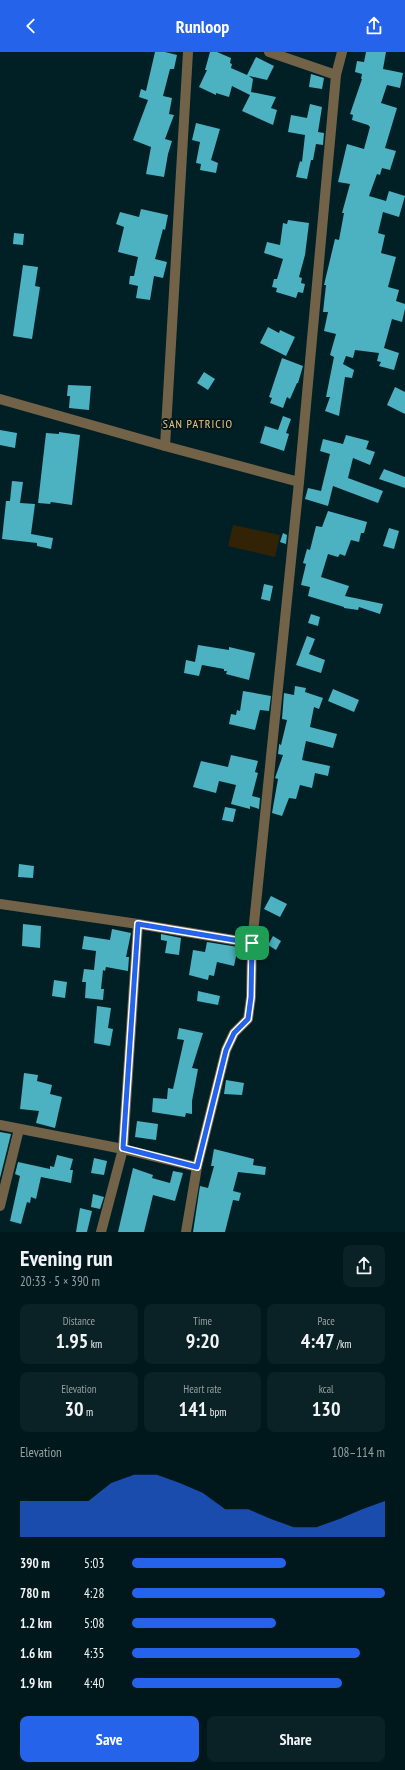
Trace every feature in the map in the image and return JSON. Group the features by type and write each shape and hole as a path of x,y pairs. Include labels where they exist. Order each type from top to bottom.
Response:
{"street":[{"path":"165,446 188,52"},
{"path":"269,52 336,76"},
{"path":"186,1232 197,1167 226,1050 234,1033 248,1019 251,997 252,943 299,482 336,76 342,52"},
{"path":"0,399 299,482"},
{"path":"0,904 138,924 252,943"},
{"path":"102,1232 123,1148 138,924"},
{"path":"0,1125 123,1148 197,1167"},
{"path":"0,1206 19,1129"}],"shaded area":[{"path":"233,525 280,535 275,557 228,546"}],"building":[{"path":"155,52 165,52 177,55 174,69 170,69 163,96 172,98 169,114 174,115 165,139 172,141 164,177 146,174 151,147 133,140 148,100 139,97 141,89 146,91"},
{"path":"210,52 217,52 231,58 231,68 247,75 256,57 274,66 267,80 249,76 253,79 251,92 276,97 271,108 277,110 273,125 242,111 250,95 232,86 229,97 216,93 216,95 199,87 207,70 205,70"},
{"path":"366,52 386,52 383,69 403,73 400,88 387,85 381,103 397,108 385,148 396,151 390,170 382,168 380,175 377,174 369,196 386,201 389,191 405,196 399,217 383,212 378,233 385,235 381,253 396,257 388,287 399,290 396,301 405,304 405,309 402,322 392,319 384,348 399,353 394,370 379,366 381,362 377,361 379,353 355,350 353,358 346,356 343,364 354,370 352,378 345,377 339,416 325,411 330,397 326,397 334,357 330,355 336,334 324,331 328,312 323,312 326,285 324,285 335,239 339,240 344,213 342,213 350,184 338,182 347,144 364,149 370,127 352,120 353,115 350,114 362,79 362,74 355,72 357,61 364,62"},
{"path":"311,74 324,78 322,89 309,87"},
{"path":"310,104 322,107 318,132 324,133 323,145 316,144 307,179 296,177 300,161 302,162 305,135 288,132 291,115 307,118"},
{"path":"196,123 220,129 211,160 218,163 216,173 200,170 201,164 196,163 200,142 192,140"},
{"path":"141,209 168,215 165,230 163,229 155,259 167,262 163,278 154,276 150,300 136,298 138,286 129,284 130,276 134,276 138,257 118,252 124,227 116,224 120,212 139,217"},
{"path":"288,220 309,223 305,255 299,277 302,278 301,283 305,284 303,293 298,292 296,298 276,292 277,288 272,287 274,279 277,279 283,259 264,253 267,242 280,245 283,223 287,224"},
{"path":"14,233 24,234 23,245 13,244"},
{"path":"23,265 38,267 35,286 40,287 32,339 13,336"},
{"path":"268,327 279,333 280,330 295,337 286,356 260,343"},
{"path":"282,358 303,366 298,383 290,399 287,397 283,408 270,403 272,398 269,397"},
{"path":"204,372 215,379 208,390 197,383"},
{"path":"68,385 91,386 89,410 69,408 70,396 67,396"},
{"path":"395,387 405,392 405,414 387,405"},
{"path":"283,416 291,419 286,433 289,434 284,451 260,443 265,426 278,430"},
{"path":"0,430 17,433 15,448 0,445"},
{"path":"59,432 80,435 72,505 51,502 50,504 38,503 46,433 59,434"},
{"path":"346,435 369,441 366,449 375,452 370,465 353,458 348,478 383,491 378,503 333,486 328,506 305,499 308,488 321,491 330,454 320,451 323,439 343,444"},
{"path":"384,469 405,477 405,488 379,479"},
{"path":"12,481 23,482 20,503 35,504 31,534 53,538 51,549 37,546 37,543 2,539 6,501 10,501"},
{"path":"328,511 367,522 364,533 361,533 359,542 351,540 345,556 340,554 338,557 328,554 321,577 349,586 345,596 383,604 380,614 359,607 358,610 344,608 308,596 310,587 301,585 306,564 303,563 307,549 310,550 316,526 322,527"},
{"path":"389,528 399,531 394,549 383,546"},
{"path":"283,533 287,535 286,544 280,542"},
{"path":"264,584 273,586 270,601 261,599"},
{"path":"311,614 320,617 318,626 308,623"},
{"path":"307,636 315,639 309,654 325,660 321,673 296,665"},
{"path":"198,645 229,650 229,647 255,653 249,680 226,674 227,671 224,671 224,669 202,665 199,676 184,673 186,660 195,662"},
{"path":"295,686 306,688 305,692 323,698 319,709 314,707 310,727 337,734 333,748 306,741 302,760 330,766 328,776 315,773 312,788 300,785 296,799 289,798 282,816 272,813 278,779 275,778 283,755 278,754 279,744 281,745 287,720 282,719 284,693 294,695"},
{"path":"333,689 359,700 354,712 328,701"},
{"path":"243,691 271,696 269,711 260,710 255,730 229,724 231,714 236,715 237,710 240,711"},
{"path":"231,755 258,761 255,772 258,773 252,796 260,798 259,809 250,806 250,809 231,804 236,785 219,781 216,793 193,787 201,761 228,767"},
{"path":"225,807 236,809 233,822 222,820"},
{"path":"19,864 34,866 33,878 18,877"},
{"path":"271,896 287,904 280,917 264,909"},
{"path":"23,924 41,926 40,948 22,946"},
{"path":"112,929 131,933 126,957 129,957 128,971 106,967 105,971 103,970 101,989 104,989 103,1000 85,998 86,982 82,982 84,969 94,970 96,951 82,949 84,936 110,940"},
{"path":"161,934 181,938 179,955 165,953 167,941 161,940"},
{"path":"273,936 281,941 276,950 268,945"},
{"path":"207,942 238,947 234,966 217,962 214,976 209,975 208,980 189,975 193,950 205,952"},
{"path":"54,980 67,982 65,998 52,996"},
{"path":"198,991 220,996 218,1005 197,1001"},
{"path":"97,1006 111,1008 108,1028 113,1029 110,1046 94,1043"},
{"path":"179,1028 203,1033 192,1068 198,1069 192,1101 192,1114 186,1113 185,1117 152,1112 153,1098 167,1099 168,1088 173,1089 184,1040 177,1039"},
{"path":"24,1073 38,1075 37,1081 52,1085 50,1094 62,1097 55,1128 36,1123 39,1111 20,1109"},
{"path":"226,1080 244,1083 242,1095 224,1094"},
{"path":"137,1121 158,1124 156,1140 135,1137"},
{"path":"0,1132 11,1134 0,1178"},
{"path":"214,1149 254,1159 253,1165 266,1167 265,1175 238,1172 233,1191 241,1193 239,1201 233,1200 225,1232 193,1232 200,1186 208,1188 214,1166 211,1166"},
{"path":"57,1155 73,1159 70,1170 73,1170 71,1183 41,1177 36,1199 31,1197 30,1203 27,1202 21,1224 10,1221 20,1176 15,1174 18,1162 50,1169 50,1166 54,1167"},
{"path":"94,1158 107,1161 104,1175 91,1173"},
{"path":"133,1168 153,1175 152,1178 170,1183 173,1171 183,1173 175,1201 153,1195 144,1232 118,1232"},
{"path":"93,1194 104,1197 100,1209 91,1207"},
{"path":"80,1208 92,1211 87,1232 76,1232"}],"district":[{"name":"SAN PATRICIO","path":"198,423"}],"route":[{"path":"138,924 252,943 251,997 248,1019 234,1033 229,1041 197,1167 123,1148 138,924"}]}
